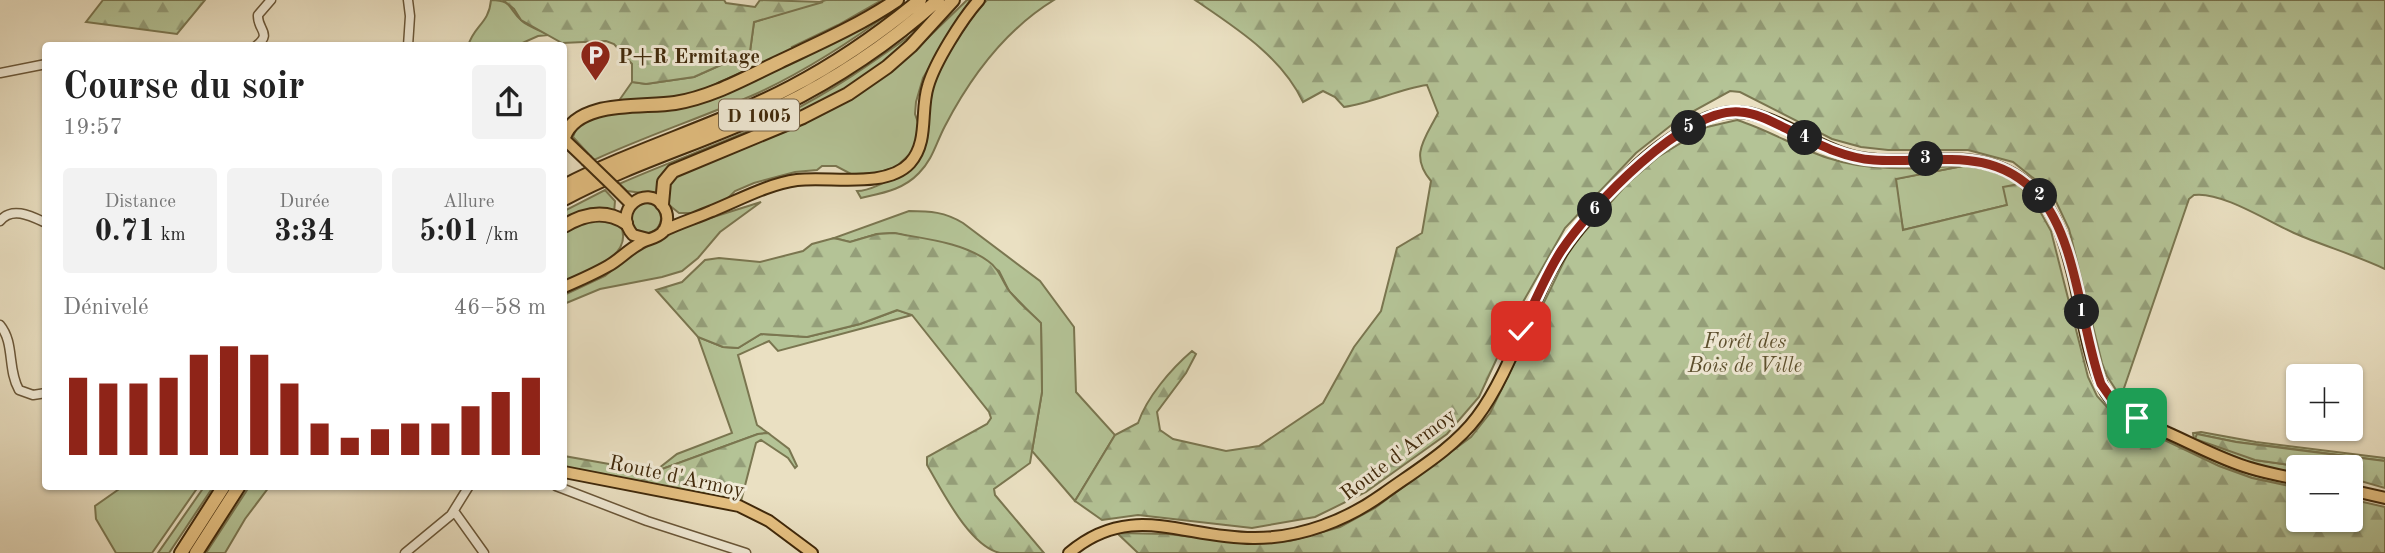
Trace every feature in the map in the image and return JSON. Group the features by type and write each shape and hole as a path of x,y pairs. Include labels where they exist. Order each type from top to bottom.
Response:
{"highway":[{"name":"D 1005","path":"567,132 571,125 599,110 677,103 714,92 845,30 897,0"},
{"name":"D 1005","path":"567,185 643,149 790,88 859,46 920,0"},
{"name":"D 1005","path":"567,198 614,174 749,120 807,92 880,46 938,0"},
{"name":"D 1005","path":"664,208 664,182 673,171 803,117 848,94 911,46 953,0"},
{"path":"567,224 581,217 597,214 612,215 628,226"},
{"path":"181,553 221,490"},
{"path":"197,553 236,490"}],"main road":[{"path":"567,286 617,260 663,231 783,183 802,179 883,177 907,166 921,143 925,98 931,77 962,23 979,0"},
{"name":"Route d'Armoy","path":"1069,553 1092,535 1119,526 1150,525 1219,536 1259,538 1319,527 1366,506 1446,447 1473,422 1491,394 1554,263 1571,237 1638,165 1667,141 1710,117 1731,112 1759,116 1852,157 1873,160 1977,161 1997,166 2015,175 2040,197 2058,224 2095,365 2101,384 2110,398 2129,414 2222,457 2250,468 2286,476"},
{"path":"567,141 631,204"},
{"path":"617,260 626,244 626,214 631,204 645,198 654,199 678,216 698,217"},
{"path":"663,231 667,223 664,208"},
{"path":"628,226 639,238 648,239"},
{"name":"Route d'Armoy","path":"567,473 739,506 769,521 812,553"},
{"path":"2363,494 2385,498"}],"street":[{"path":"261,42 265,35 258,22 258,15 271,0"},
{"path":"408,0 408,42"},
{"path":"0,73 42,65"},
{"path":"0,221 4,216 20,212 42,221"},
{"path":"0,325 7,335 12,373 19,390 33,395 42,394"},
{"path":"405,553 454,511 467,490"},
{"path":"566,490 639,518 746,553"},
{"path":"454,511 484,553"}],"green space":[{"path":"103,0 205,0 177,34 86,22"},
{"path":"491,0 507,3 522,21 548,35 525,42 470,42 490,8"},
{"path":"503,0 724,0 726,3 755,7 760,0 823,2 754,22 749,59 723,64 694,77 646,84 632,82 632,64 614,44 606,41 560,42 521,20 514,9"},
{"path":"826,0 882,0 792,47 793,49 696,93 618,102 632,82 646,84 694,77 723,64 749,59 754,22"},
{"path":"970,0 923,78 916,102 915,114 919,125 915,145 911,153 896,167 877,173 851,174 836,166 822,166 817,170 795,172 754,183 735,191 725,201 695,213 679,213 669,205 666,189 673,177 799,126 857,96 906,59"},
{"path":"987,0 1054,0 1020,25 978,72 945,126 924,168 913,179 899,187 861,198 857,191 878,186 912,167 937,78 956,42"},
{"path":"1195,0 2385,0 2385,269 2294,233 2231,202 2194,195 2189,199 2123,391 2118,393 2102,363 2069,229 2052,193 2013,162 1968,150 1888,150 1861,147 1832,139 1740,92 1730,91 1679,119 1636,153 1565,228 1523,302 1479,397 1447,434 1366,492 1315,517 1252,528 1138,515 1102,520 1075,501 1115,435 1138,423 1160,384 1192,351 1196,354 1186,373 1157,412 1160,430 1173,439 1226,451 1259,446 1323,403 1354,347 1381,311 1397,248 1422,233 1431,181 1421,163 1421,147 1438,113 1427,85 1344,107 1335,97 1323,91 1303,102 1283,71 1270,57 1241,32"},
{"path":"893,6 895,9 829,54 794,75 738,102 594,160 573,137 577,127 597,115 665,108"},
{"path":"921,28 902,49 835,98 677,165 658,195 627,191 619,184 802,106"},
{"name":"Forêt des Bois de Ville","path":"1737,120 1817,154 1862,166 1897,168 1968,165 1896,179 1903,230 2007,205 2003,187 2018,184 2036,204 2051,231 2088,377 2097,396 2116,417 2219,466 2252,478 2286,485 2286,532 2363,532 2363,502 2385,507 2385,553 1138,553 1117,533 1167,534 1249,543 1290,541 1340,527 1375,508 1471,437 1490,413 1571,247 1627,184 1658,157 1707,127"},
{"path":"1968,165 1994,170 2018,184 2007,205 1903,230 1895,179"},
{"path":"605,190 615,201 614,213 567,221 567,209"},
{"path":"761,202 720,232 698,258 682,271 600,289 567,303 567,294 605,276 643,245 675,229"},
{"path":"646,203 657,207 661,218 657,229 646,233 635,229 631,218 635,207"},
{"path":"909,211 937,213 963,223 1040,281 1074,327 1076,392 1115,435 1075,501 1032,451 1042,392 1041,324 1009,291 999,271 964,249 894,233 877,234 850,242 834,238"},
{"path":"604,219 621,226 621,247 605,262 567,280 567,231 580,224"},
{"path":"894,233 943,242 978,255 992,264 1010,292 1041,323 1042,392 1030,463 994,489 995,495 1044,553 1000,553 978,540 958,516 927,465 927,457 987,424 991,418 912,315 897,310 860,324 807,337 761,334 738,348 723,347 698,337 656,290 682,282 705,260 719,258 760,262 803,251 812,244 834,238 850,242 877,234"},
{"path":"898,310 912,315 778,351 769,341 738,355 757,425 768,433 758,434 654,472 677,454 732,433 698,337 723,347 738,348 761,334 807,337 860,324"},
{"path":"2116,417 2126,417 2286,478 2286,485 2252,478 2218,466"},
{"path":"768,433 789,449 797,466 795,468 788,458 761,440 756,443 741,501 567,468 567,457 654,472 758,434"},
{"path":"2193,433 2361,455 2338,455 2236,442 2197,434 2255,460 2286,465 2286,472 2253,464 2194,440"},
{"path":"2197,434 2236,442 2338,455 2286,455 2286,465 2255,460 2195,439"},
{"path":"2363,455 2385,458 2385,461 2363,458"},
{"path":"2363,458 2385,461 2385,488 2363,482"},
{"path":"118,490 196,490 152,553 116,553 96,519 95,506"},
{"path":"202,490 211,490 169,553 158,553"},
{"path":"247,490 267,490 245,519 225,553 206,553"}],"place":[{"name":"P+R Ermitage","path":"595,83"}],"route":[{"path":"1521,331 1562,249 1638,165 1667,141 1710,117 1731,112 1749,113 1852,157 1873,160 1977,161 2006,170 2024,181 2047,205 2063,236 2101,384 2115,404 2137,418"}]}
